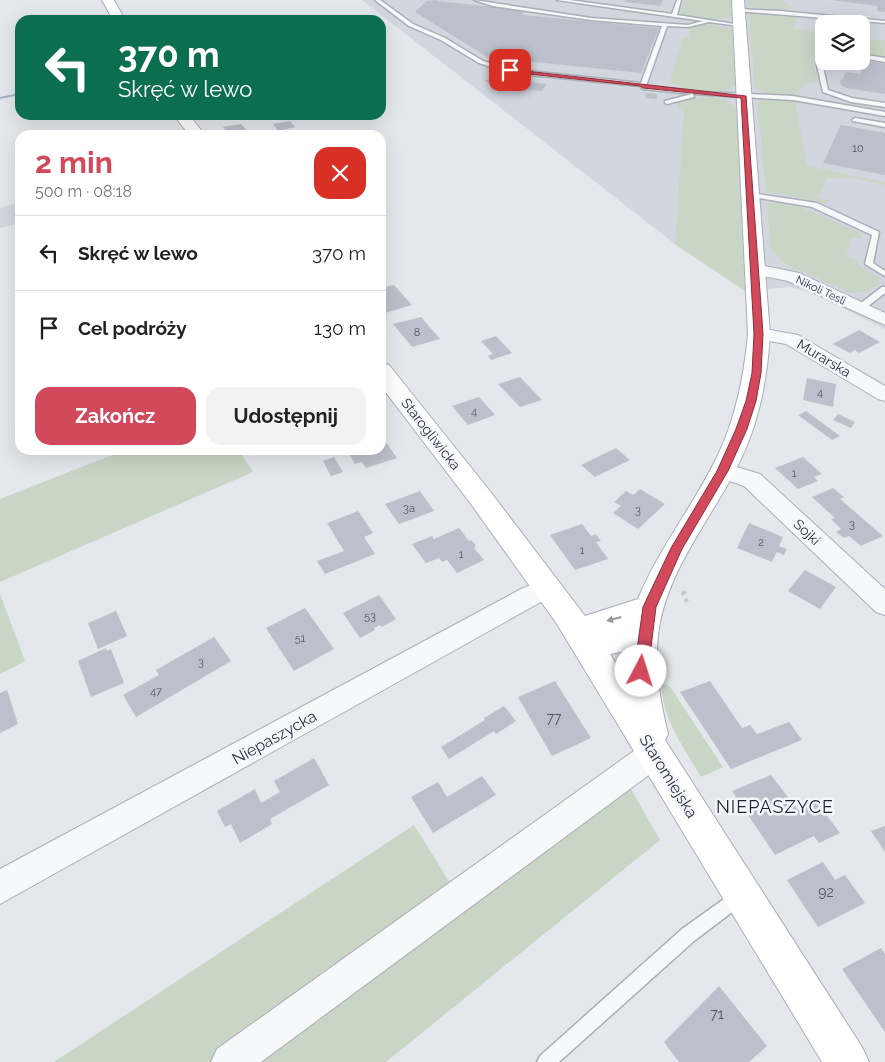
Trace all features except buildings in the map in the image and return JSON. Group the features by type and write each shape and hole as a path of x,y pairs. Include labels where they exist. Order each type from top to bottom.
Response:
{"street":[{"path":"108,0 116,15"},
{"path":"580,634 603,643 635,636 648,615 677,548 723,471 742,429 751,401 756,373 759,334 738,11"},
{"path":"185,120 193,130"},
{"name":"Nikoli Tesli","path":"754,269 794,277 885,320"},
{"name":"Murarska","path":"759,334 792,339 885,395"},
{"name":"Starogliwicka","path":"386,376 480,498"},
{"name":"Sojki","path":"723,471 752,480 885,605"},
{"name":"Staromiejska","path":"480,498 549,588 580,634 847,1062"},
{"name":"Niepaszycka","path":"0,887 530,596 549,588"},
{"path":"230,1062 655,753 642,696 641,671 648,615"}],"lane":[{"path":"377,0 411,25 442,39 490,66 704,94 792,98 885,114"},
{"path":"476,0 591,19 688,26 707,22 738,11 780,12 885,22"},
{"path":"559,0 594,2 707,22"},
{"path":"674,16 679,0"},
{"path":"643,85 665,24"},
{"path":"870,58 885,60"},
{"path":"821,70 825,91 851,100 885,105"},
{"path":"667,102 704,94"},
{"path":"840,106 851,100"},
{"path":"855,120 885,125"},
{"path":"750,195 814,205 876,234 869,264 885,274"},
{"path":"860,308 885,289"},
{"path":"546,1062 688,935 742,893"}],"shaded area":[{"path":"362,0 885,0 885,329 810,292 789,287 745,291 675,244 386,19 386,15 381,15"},
{"path":"15,204 15,224 0,228 0,208"}],"green space":[{"path":"685,0 731,0 731,17 696,19 683,15 679,12"},
{"path":"748,0 782,0 792,8 776,10 753,7 748,5"},
{"path":"749,14 798,15 793,28 815,32 815,60 812,61 818,82 805,84 794,95 768,93 755,88"},
{"path":"711,24 732,29 736,84 731,88 723,90 704,91 684,88 670,82 682,39 689,36 689,27"},
{"path":"885,38 885,57 870,55 870,39 884,41"},
{"path":"707,96 726,100 736,107 745,291 675,244 684,113 674,103"},
{"path":"757,101 795,101 807,166 885,182 885,185 848,177 839,179 827,177 818,198 830,201 825,204 813,199 813,201 766,192"},
{"path":"776,202 801,207 860,233 862,235 861,239 852,237 846,257 858,261 859,265 880,279 879,285 866,291 850,293 780,261 780,257 771,251 767,204"},
{"path":"112,455 242,455 253,472 0,582 0,499"},
{"path":"0,594 25,661 0,674"},
{"path":"662,684 671,688 723,767 701,777 675,733 665,709"},
{"path":"627,782 660,840 386,1062 246,1062"},
{"path":"414,825 452,886 209,1062 54,1062"}],"waterway":[{"path":"0,98 15,95"}],"district":[{"name":"NIEPASZYCE","path":"775,807"}],"route":[{"path":"510,70 643,85 643,87 683,92 743,96 759,334 756,373 751,401 742,429 723,471 677,548 650,607 643,643 641,671"}]}
